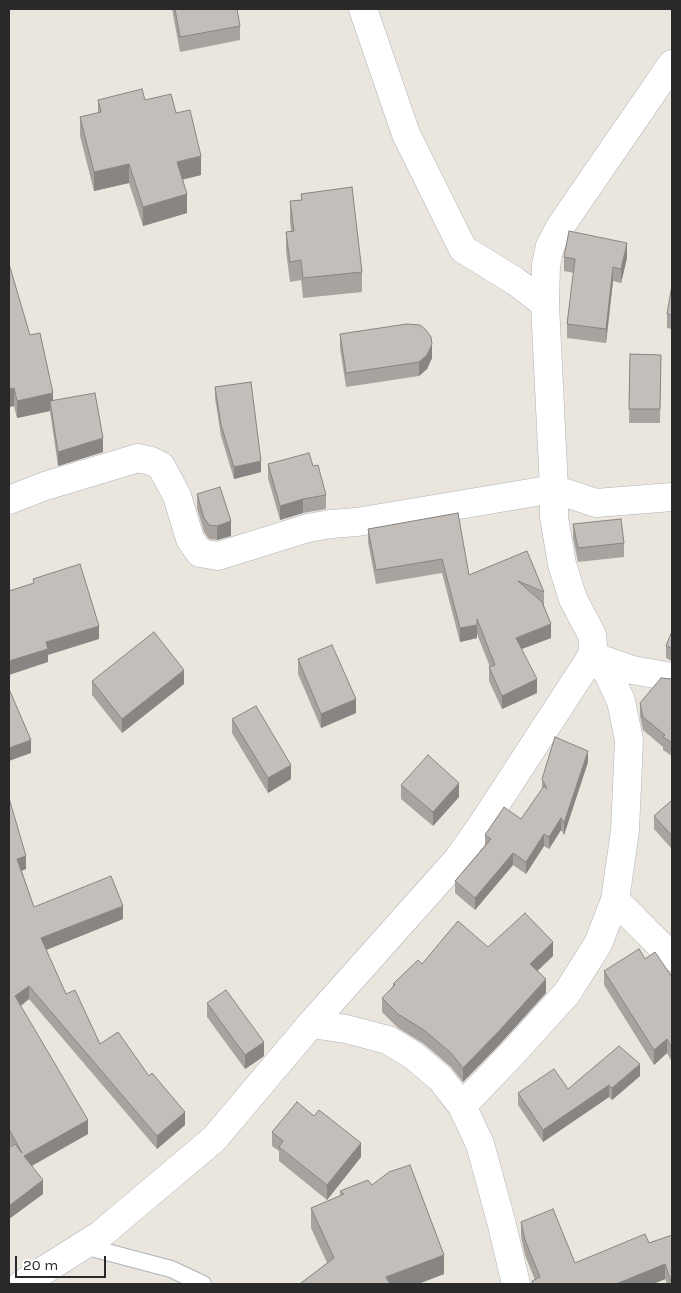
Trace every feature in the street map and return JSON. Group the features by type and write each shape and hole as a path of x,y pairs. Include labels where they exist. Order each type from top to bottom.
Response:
{"street":[{"path":"363,9 406,134 463,249 515,281 545,304"},
{"path":"22,1284 100,1235 214,1139 311,1024 458,859 592,656 594,645 592,635 573,599 562,564 554,517 545,304 546,264 550,246 560,227 672,64"},
{"path":"9,500 45,486 138,458 151,461 160,466 177,496 190,539 200,553 218,556 316,527 357,522 554,489 596,503 672,498"},
{"path":"592,656 632,670 672,677"},
{"path":"462,1106 567,993 598,944 615,900 625,831 629,740 621,701 608,673 592,656"},
{"path":"615,900 672,957"},
{"path":"311,1024 346,1029 388,1040 414,1056 441,1079 462,1106 480,1144 516,1284"}],"lane":[{"path":"84,1246 171,1269 203,1284"}],"building":[{"path":"175,9 237,9 240,26 180,37"},
{"path":"142,89 145,100 171,94 176,113 190,110 201,156 177,162 187,194 143,207 129,164 94,172 80,117 101,112 98,100"},
{"path":"352,187 362,272 303,278 301,260 290,262 286,232 294,231 290,201 302,200 301,194"},
{"path":"569,231 627,243 621,269 613,267 606,329 567,324 575,259 564,257"},
{"path":"9,264 30,335 40,333 53,393 17,401 14,388 9,389"},
{"path":"672,285 672,315 667,314"},
{"path":"407,324 420,325 431,337 432,344 427,355 419,362 346,373 340,334"},
{"path":"630,354 661,355 660,409 629,409"},
{"path":"251,382 261,461 234,467 221,425 215,387"},
{"path":"95,393 103,438 58,452 50,401"},
{"path":"309,453 313,466 318,465 326,495 280,506 268,464"},
{"path":"220,487 231,521 217,526 209,525 204,518 197,494"},
{"path":"458,513 469,575 527,551 544,592 518,581 542,602 551,624 516,638 537,679 502,696 489,667 495,665 477,619 477,625 460,628 442,559 376,570 368,529"},
{"path":"621,519 624,543 578,548 573,524"},
{"path":"80,564 99,626 46,642 48,649 9,661 9,591 34,583 33,579"},
{"path":"672,631 672,648 666,646"},
{"path":"154,632 184,670 122,719 92,681"},
{"path":"332,645 356,699 321,714 298,659"},
{"path":"661,678 672,679 672,743 663,737 665,735 643,717 640,703"},
{"path":"9,689 31,740 9,748"},
{"path":"256,706 291,765 268,778 232,719"},
{"path":"555,737 588,751 564,823 561,818 549,837 544,834 526,862 513,853 475,898 455,881 491,839 485,835 504,807 521,819 544,786 547,789 542,779"},
{"path":"428,755 459,783 433,812 401,785"},
{"path":"9,798 26,856 17,859 34,907 111,876 123,906 41,938 66,994 75,990 100,1044 118,1032 149,1076 152,1073 185,1112 157,1136 29,986 15,996 88,1120 24,1156 43,1180 9,1206 9,1148 15,1144 22,1153 9,1129"},
{"path":"672,800 672,836 654,816"},
{"path":"525,913 553,942 530,964 546,979 463,1068 451,1053 424,1030 398,1014 382,998 395,985 393,984 418,960 422,964 458,921 488,947"},
{"path":"639,949 645,959 655,952 672,977 672,1048 667,1039 654,1050 604,971"},
{"path":"226,990 264,1042 245,1055 207,1003"},
{"path":"619,1046 640,1064 612,1088 609,1085 543,1130 518,1093 554,1069 568,1089"},
{"path":"297,1102 314,1116 319,1110 361,1143 327,1185 279,1147 283,1141 272,1132"},
{"path":"410,1165 444,1255 386,1277 390,1284 301,1284 334,1258 311,1208 344,1194 340,1191 368,1180 372,1185 389,1172"},
{"path":"553,1209 575,1263 645,1234 649,1243 672,1235 672,1284 665,1264 616,1284 533,1284 532,1281 540,1277 525,1240 521,1222"}]}
